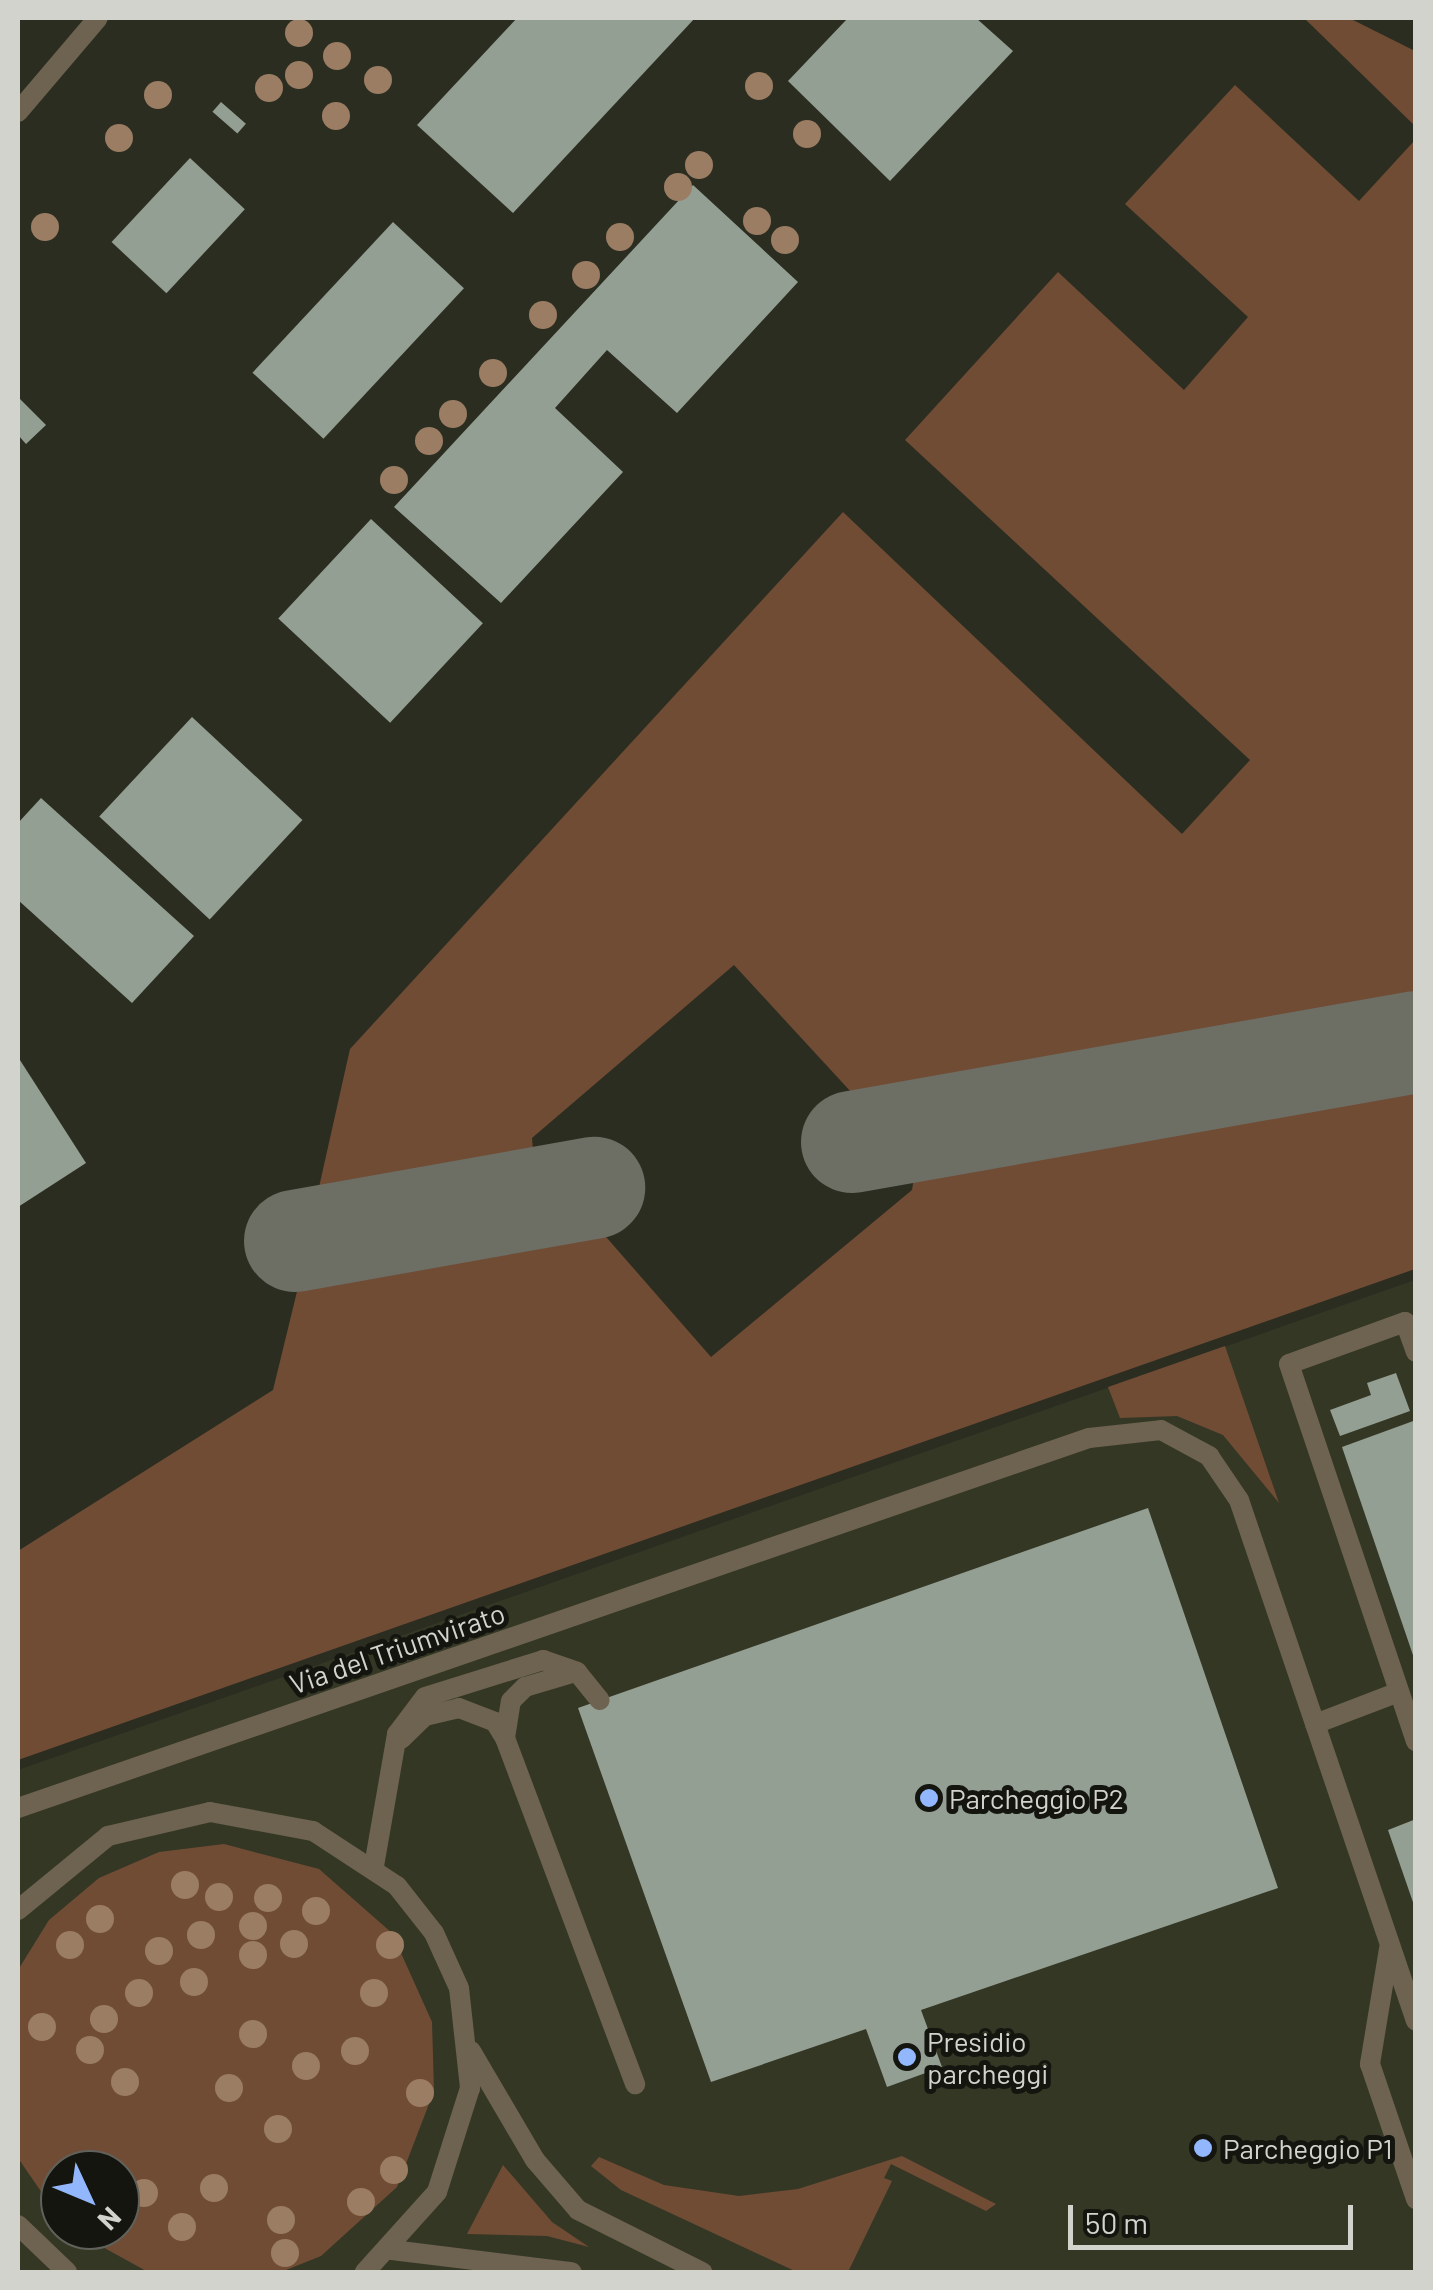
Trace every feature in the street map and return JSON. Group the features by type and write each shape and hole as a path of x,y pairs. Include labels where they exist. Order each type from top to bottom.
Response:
{"street":[{"path":"18,112 98,18"},
{"path":"1416,1352 1410,1320 1289,1364 1416,1741"},
{"name":"Via del Triumvirato","path":"18,1808 1089,1438 1161,1430 1210,1456 1239,1500 1416,2021"},
{"path":"374,1866 393,1748 425,1697 528,1662 577,1672 600,1700"},
{"path":"505,1738 511,1702 525,1688 577,1672"},
{"path":"1314,1724 1399,1692"},
{"path":"393,1748 442,1708 481,1716 505,1738 634,2084"},
{"path":"18,1910 50,1875 108,1836 210,1812 296,1825 374,1866 441,1946 471,2052 544,2171 607,2226 702,2272"},
{"path":"18,1885 50,1875"},
{"path":"1389,1947 1370,2064 1416,2199"},
{"path":"366,2272 392,2250 453,2160 471,2052"},
{"path":"18,2225 67,2272"},
{"path":"392,2250 572,2272"}],"shaded area":[{"path":"1304,18 1349,18 1415,51 1415,126"},
{"path":"1235,85 1359,201 1415,140 1415,1007 864,1106 734,965 532,1138 534,1163 315,1205 350,1049 843,512 1182,834 1250,760 905,440 1058,272 1184,390 1248,317 1125,204"},
{"path":"1415,1080 1415,1269 18,1760 18,1551 273,1390 302,1271 593,1222 711,1357 912,1190 916,1165"},
{"path":"1415,1280 1415,2272 18,2272 18,1770"},
{"path":"1225,1346 1279,1503 1223,1435 1177,1416 1120,1418 1108,1387"},
{"path":"224,1844 319,1869 392,1933 432,2022 434,2091 397,2187 321,2256 281,2272 148,2272 108,2250 140,2250 140,2150 40,2150 40,2190 18,2158 18,1970 49,1920 99,1878 159,1852"},
{"path":"902,2156 996,2204 986,2211 891,2164 884,2178 892,2181 848,2272 797,2272 621,2190 591,2166 599,2157 664,2185 739,2196 798,2189"},
{"path":"503,2165 552,2222 589,2247 547,2236 467,2234"}],"building":[{"path":"517,18 695,18 513,213 417,125"},
{"path":"848,18 976,18 1013,51 890,181 788,81"},
{"path":"221,102 246,124 237,133 212,112"},
{"path":"190,158 245,209 166,293 112,242"},
{"path":"693,185 798,282 677,413 607,350 555,408 623,472 501,603 394,507"},
{"path":"393,222 464,288 323,439 253,373"},
{"path":"18,397 46,425 26,444 18,435"},
{"path":"371,519 483,623 390,723 278,618"},
{"path":"192,717 302,820 210,919 99,816"},
{"path":"41,798 194,936 132,1003 18,900 18,823"},
{"path":"18,1057 86,1163 18,1207"},
{"path":"1396,1373 1410,1411 1340,1436 1330,1410 1371,1395 1367,1383"},
{"path":"1416,1420 1416,1661 1415,1661 1342,1447"},
{"name":"Parcheggio P2","path":"1148,1508 1278,1888 921,2010 942,2067 887,2087 866,2029 711,2082 578,1708"},
{"path":"1416,1819 1416,1908 1415,1908 1388,1830"}],"taxiway":[{"path":"852,1142 1416,1042"},
{"path":"295,1241 594,1188"}],"place":[{"name":"Parcheggio P2","path":"929,1798"},
{"name":"Presidio parcheggi","path":"907,2057"},
{"name":"Parcheggio P1","path":"1203,2148"}]}
